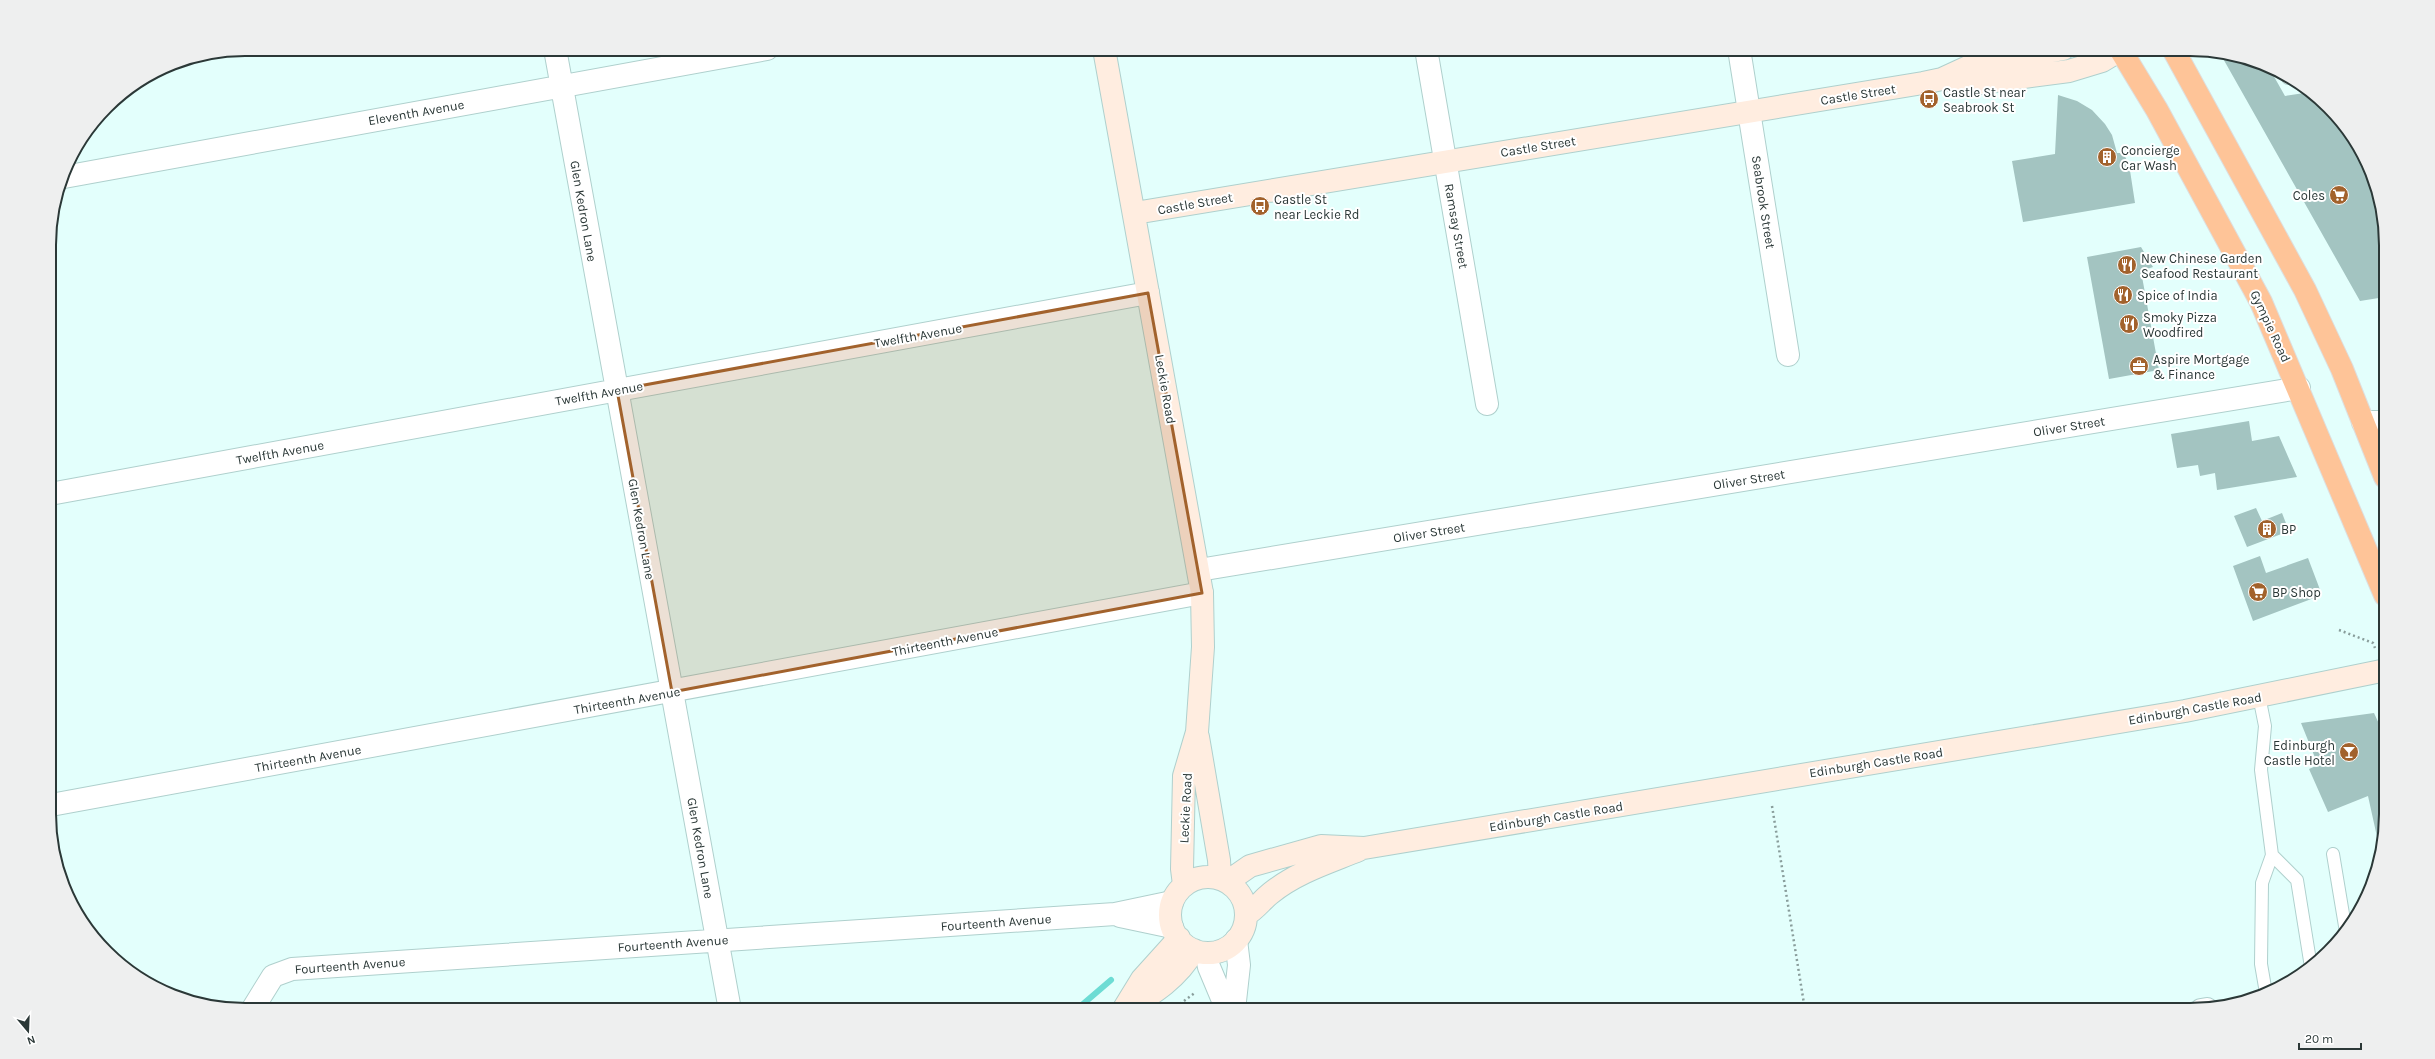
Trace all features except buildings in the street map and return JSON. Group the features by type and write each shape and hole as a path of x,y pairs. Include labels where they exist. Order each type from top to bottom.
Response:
{"highway":[{"name":"Gympie Road","path":"2125,56 2157,110 2261,302 2299,388 2379,581"},
{"path":"2177,56 2305,290 2379,462"}],"street":[{"name":"Glen Kedron Lane","path":"556,56 729,1003"},
{"name":"Eleventh Avenue","path":"69,176 728,56"},
{"name":"Leckie Road","path":"1105,56 1135,213 1202,593 1203,647 1196,732 1184,776 1182,869 1178,894"},
{"name":"Ramsay Street","path":"1427,56 1487,404"},
{"name":"Seabrook Street","path":"1740,56 1788,355"},
{"name":"Castle Street","path":"1135,213 1942,79 1968,67 2026,56"},
{"name":"Castle Street","path":"1942,79 1973,84 2028,78 2091,65 2108,56"},
{"name":"Twelfth Avenue","path":"56,493 1148,293"},
{"name":"Oliver Street","path":"1199,570 2299,388"},
{"path":"2363,422 2379,422"},
{"name":"Thirteenth Avenue","path":"56,804 672,692 1202,593"},
{"name":"Edinburgh Castle Road","path":"1224,880 1250,866 1320,846 1364,848 2185,711 2379,671"},
{"name":"Leckie Road","path":"1196,732 1224,880"},
{"name":"Edinburgh Castle Road","path":"1246,915 1256,909 1271,893 1307,871 1364,848"},
{"path":"1188,942 1217,952 1236,940 1241,933 1246,915 1241,896 1224,880 1207,877 1195,879 1178,894 1170,915 1188,942 1209,967 1224,1003"},
{"name":"Fourteenth Avenue","path":"256,1003 273,976 292,969 1115,914 1178,894"},
{"name":"Fourteenth Avenue","path":"1115,914 1188,942"},
{"path":"1235,1003 1239,965 1236,940"},
{"path":"1127,1003 1142,979 1188,942"},
{"path":"1138,1003 1158,991 1184,968 1188,942"}],"lane":[{"path":"2258,696 2265,726 2261,770 2272,855 2262,883 2261,964 2265,987"},
{"path":"2333,854 2344,923"},
{"path":"2272,855 2297,880 2310,960"}],"path":[{"path":"2340,630 2373,643 2375,648"},
{"path":"1772,806 1804,1003"},
{"path":"1180,1003 1195,991 1199,995"}],"highlighted area":[{"path":"1148,293 1202,593 672,692 617,390"}],"waterway":[{"path":"1084,1003 1111,980"}],"place":[{"name":"Castle St near Seabrook St","path":"1929,99"},
{"name":"Concierge Car Wash","path":"2107,157"},
{"name":"Coles","path":"2339,195"},
{"name":"Castle St near Leckie Rd","path":"1260,206"},
{"name":"New Chinese Garden Seafood Restaurant","path":"2127,265"},
{"name":"Spice of India","path":"2123,295"},
{"name":"Smoky Pizza Woodfired","path":"2129,324"},
{"name":"Aspire Mortgage & Finance","path":"2139,366"},
{"name":"BP","path":"2267,529"},
{"name":"BP Shop","path":"2258,592"},
{"name":"Edinburgh Castle Hotel","path":"2349,752"}]}
